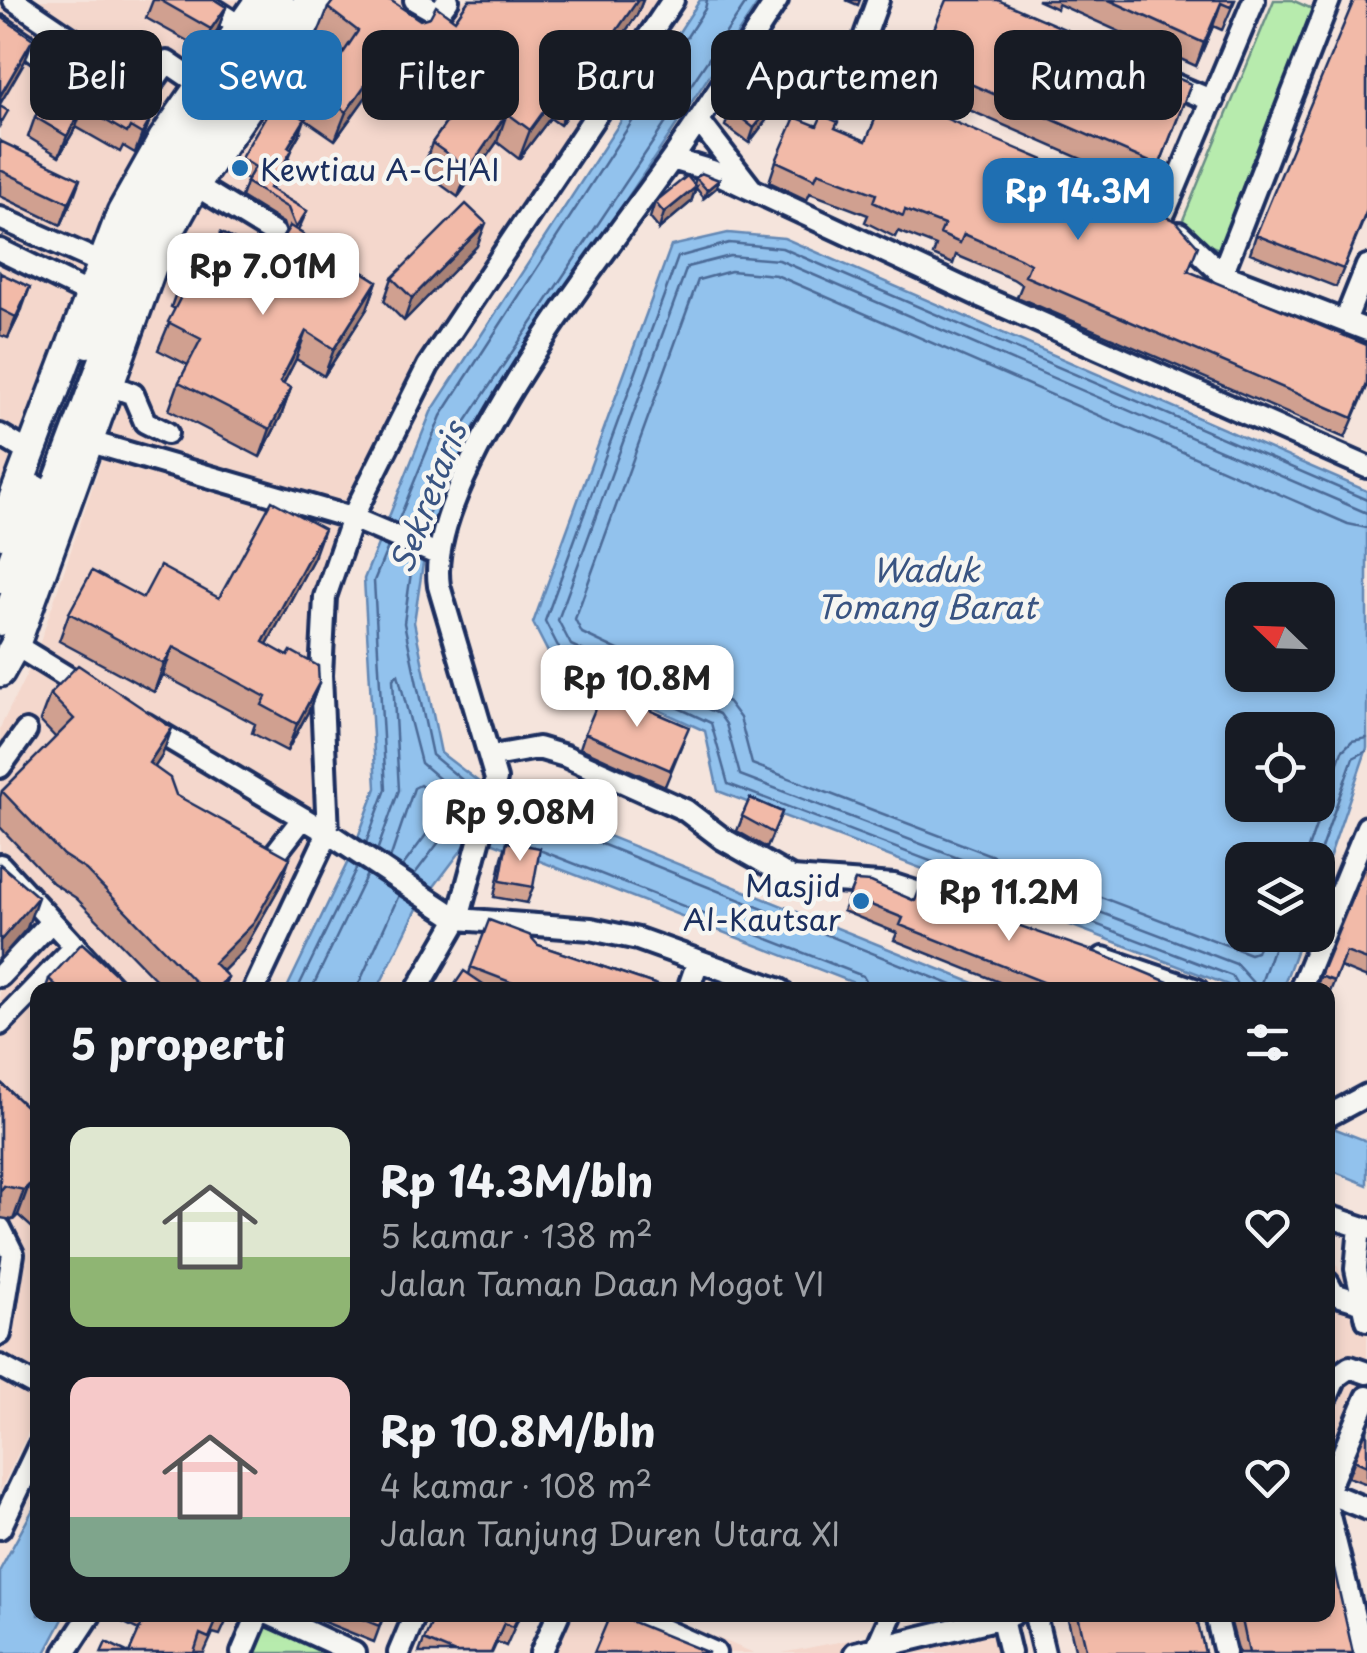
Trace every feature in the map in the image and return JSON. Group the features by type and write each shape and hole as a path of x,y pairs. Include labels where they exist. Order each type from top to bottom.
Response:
{"highway":[{"path":"238,30 260,0"},
{"path":"0,672 8,636 156,254 196,185 322,0"},
{"path":"0,534 155,134 182,105"}],"street":[{"path":"14,0 147,90 167,62 182,72"},
{"path":"199,0 241,26"},
{"path":"0,583 136,224 162,176 283,0"},
{"path":"305,0 173,191 137,260 8,636 125,712 335,838 450,914 591,929 757,982"},
{"path":"415,0 438,13 448,0"},
{"path":"258,982 335,838 321,674 325,597 352,518 428,366 673,0"},
{"path":"420,982 474,862 496,779 493,756 439,586 435,553 457,495 510,395 699,120 776,0"},
{"path":"866,30 878,0"},
{"path":"1160,214 1254,0"},
{"path":"1222,274 1320,3"},
{"path":"0,27 30,48"},
{"path":"1182,88 1212,101"},
{"path":"699,120 751,188"},
{"path":"672,159 751,188 1087,345 1367,467"},
{"path":"196,185 274,234"},
{"path":"1115,200 1160,214 1205,262 1222,274 1367,330"},
{"path":"0,218 102,264"},
{"path":"0,250 90,294"},
{"path":"156,254 200,276"},
{"path":"1345,321 1367,266"},
{"path":"108,384 133,394 145,422 168,433"},
{"path":"0,436 30,453"},
{"path":"86,441 352,518 435,553"},
{"path":"0,767 26,731"},
{"path":"493,756 538,748 565,756 685,810 723,840 792,878 894,885 957,906"},
{"path":"237,846 268,863 303,818"},
{"path":"1303,982 1367,827"},
{"path":"0,865 108,982"},
{"path":"0,976 51,922"},
{"path":"41,982 76,946"},
{"path":"1083,951 1174,982"},
{"path":"691,982 698,961"},
{"path":"0,1024 30,993"},
{"path":"1335,1112 1367,1095"},
{"path":"1335,1218 1363,1228 1363,1311"},
{"path":"0,1228 14,1254 0,1334"},
{"path":"1335,1295 1363,1311"},
{"path":"0,1366 30,1382"},
{"path":"1335,1383 1342,1371 1350,1367 1367,1374"},
{"path":"1335,1474 1367,1397"},
{"path":"0,1528 30,1465"},
{"path":"1335,1494 1367,1510"},
{"path":"1335,1539 1364,1653"},
{"path":"65,1653 85,1622"},
{"path":"242,1653 255,1622"},
{"path":"286,1622 354,1653"},
{"path":"398,1653 412,1622"},
{"path":"541,1653 555,1622"},
{"path":"646,1622 715,1653"},
{"path":"876,1649 888,1622"},
{"path":"854,1653 982,1622"},
{"path":"1006,1622 1010,1653"},
{"path":"1037,1622 1044,1653"},
{"path":"1218,1622 1225,1653"}],"shaded area":[{"path":"0,0 259,0 239,30 182,30 182,114 0,542"},
{"path":"338,0 669,0 649,30 539,30 539,120 587,120 433,346 321,591 320,830 247,982 30,982 30,1429 0,1491 0,728 35,657 171,254 259,120 342,120 342,30 318,30"},
{"path":"1335,1262 1367,1328 1367,1384 1335,1451"},
{"path":"542,1622 679,1622 754,1653 530,1653"},
{"path":"940,1622 991,1622 999,1653 782,1653"}],"green space":[{"path":"1274,0 1292,0 1328,16 1227,252 1185,236 1182,222"},
{"path":"264,1626 333,1653 252,1653"}],"water":[{"path":"700,0 760,0 740,30 711,30 711,73 691,103 691,30 680,30"},
{"name":"Sekretaris","path":"622,120 680,120 468,436 424,557 414,622 441,753 484,786 971,982 851,982 473,835 417,909 381,982 290,982 353,851 376,788 364,579 431,412"},
{"name":"Waduk Tomang Barat","path":"728,233 784,238 1367,491 1367,748 1335,842 1225,842 1225,952 1296,952 1285,982 1220,982 718,791 705,731 553,662 533,623 671,246"},
{"path":"1335,1129 1367,1141 1367,1185 1335,1172"},
{"path":"30,1515 30,1622 61,1622 45,1653 0,1653 0,1570"}],"building":[{"path":"160,0 215,0 226,7 211,29"},
{"path":"334,0 390,0 420,20 430,17 436,6 455,20 469,0 638,0 617,30 539,30 539,118 530,130 516,120 519,30 362,30 362,89 346,112 342,109 342,55 358,31 328,8"},
{"path":"946,0 998,0 1067,30 994,30 994,94 974,85 974,30 933,30"},
{"path":"1109,0 1234,0 1230,7 1221,3 1204,43"},
{"path":"1354,0 1367,0 1367,210 1343,269 1256,235"},
{"path":"0,16 30,37 30,44 0,96"},
{"path":"1182,80 1191,84 1182,107"},
{"path":"0,106 8,111 0,125"},
{"path":"40,120 76,120 67,136"},
{"path":"105,120 149,122 142,134 130,127 127,133"},
{"path":"263,120 304,120 269,188 307,211 296,228 288,208 246,182 255,167 241,158"},
{"path":"448,120 502,120 469,169 432,143"},
{"path":"744,120 760,120 754,128"},
{"path":"794,120 817,126 820,120 833,120 838,122 835,128 866,141 875,120 950,120 1145,203 1143,207 1176,221 1198,246 1188,271 1367,345 1367,384 1353,418 1025,276 1030,264 1020,258 964,234 960,243 940,234 944,225 905,210 903,216 873,202 876,194 818,172 815,179 776,161"},
{"path":"1053,120 1177,120 1159,166"},
{"path":"0,141 80,179 69,203 0,170"},
{"path":"701,173 719,180 707,190 696,178"},
{"path":"687,176 696,187 664,213 655,202"},
{"path":"466,204 486,223 412,298 392,278"},
{"path":"290,226 377,281 334,349 306,331 280,382 291,388 270,429 179,382 201,339 168,322 188,283 181,279 190,262 203,269 206,261 222,255 221,233 270,258"},
{"path":"0,273 30,287 16,317 0,309"},
{"path":"272,501 324,529 263,642 318,666 319,683 297,724 262,705 266,697 173,647 164,664 69,613 92,571 143,598 160,566 219,598"},
{"path":"78,665 172,728 149,763 170,778 176,795 290,858 253,924 214,963 228,977 223,982 195,982 2,791 74,719 50,694"},
{"path":"603,690 689,727 670,770 585,733"},
{"path":"750,798 782,812 773,833 742,816"},
{"path":"507,842 540,848 533,887 500,881"},
{"path":"1367,861 1367,960 1346,952 1334,981 1320,976 1330,952 1335,952 1335,939"},
{"path":"0,864 38,897 0,941"},
{"path":"855,881 871,882 915,901 919,891 1098,953 1168,982 1043,982 900,925 903,918 849,896"},
{"path":"489,920 529,935 538,945 648,982 510,982 471,967"},
{"path":"82,943 124,982 52,982 49,979"},
{"path":"464,971 480,982 456,982"},
{"path":"0,1082 30,1110 30,1186 24,1190 4,1186 0,1192"},
{"path":"1367,1429 1367,1466 1354,1460"},
{"path":"1335,1573 1353,1653 1249,1653 1242,1622 1335,1622"},
{"path":"143,1622 216,1622 209,1638 200,1634 194,1653 129,1653"},
{"path":"432,1622 516,1622 513,1627 504,1623 491,1653 455,1653 424,1640"},
{"path":"607,1622 633,1622 709,1653 594,1653"},
{"path":"1080,1622 1198,1622 1205,1653 1087,1653"},
{"path":"106,1642 129,1653 101,1653"}],"place":[{"name":"Kewtiau A-CHAI","path":"240,168"},
{"name":"Masjid Al-Kautsar","path":"861,901"}]}
